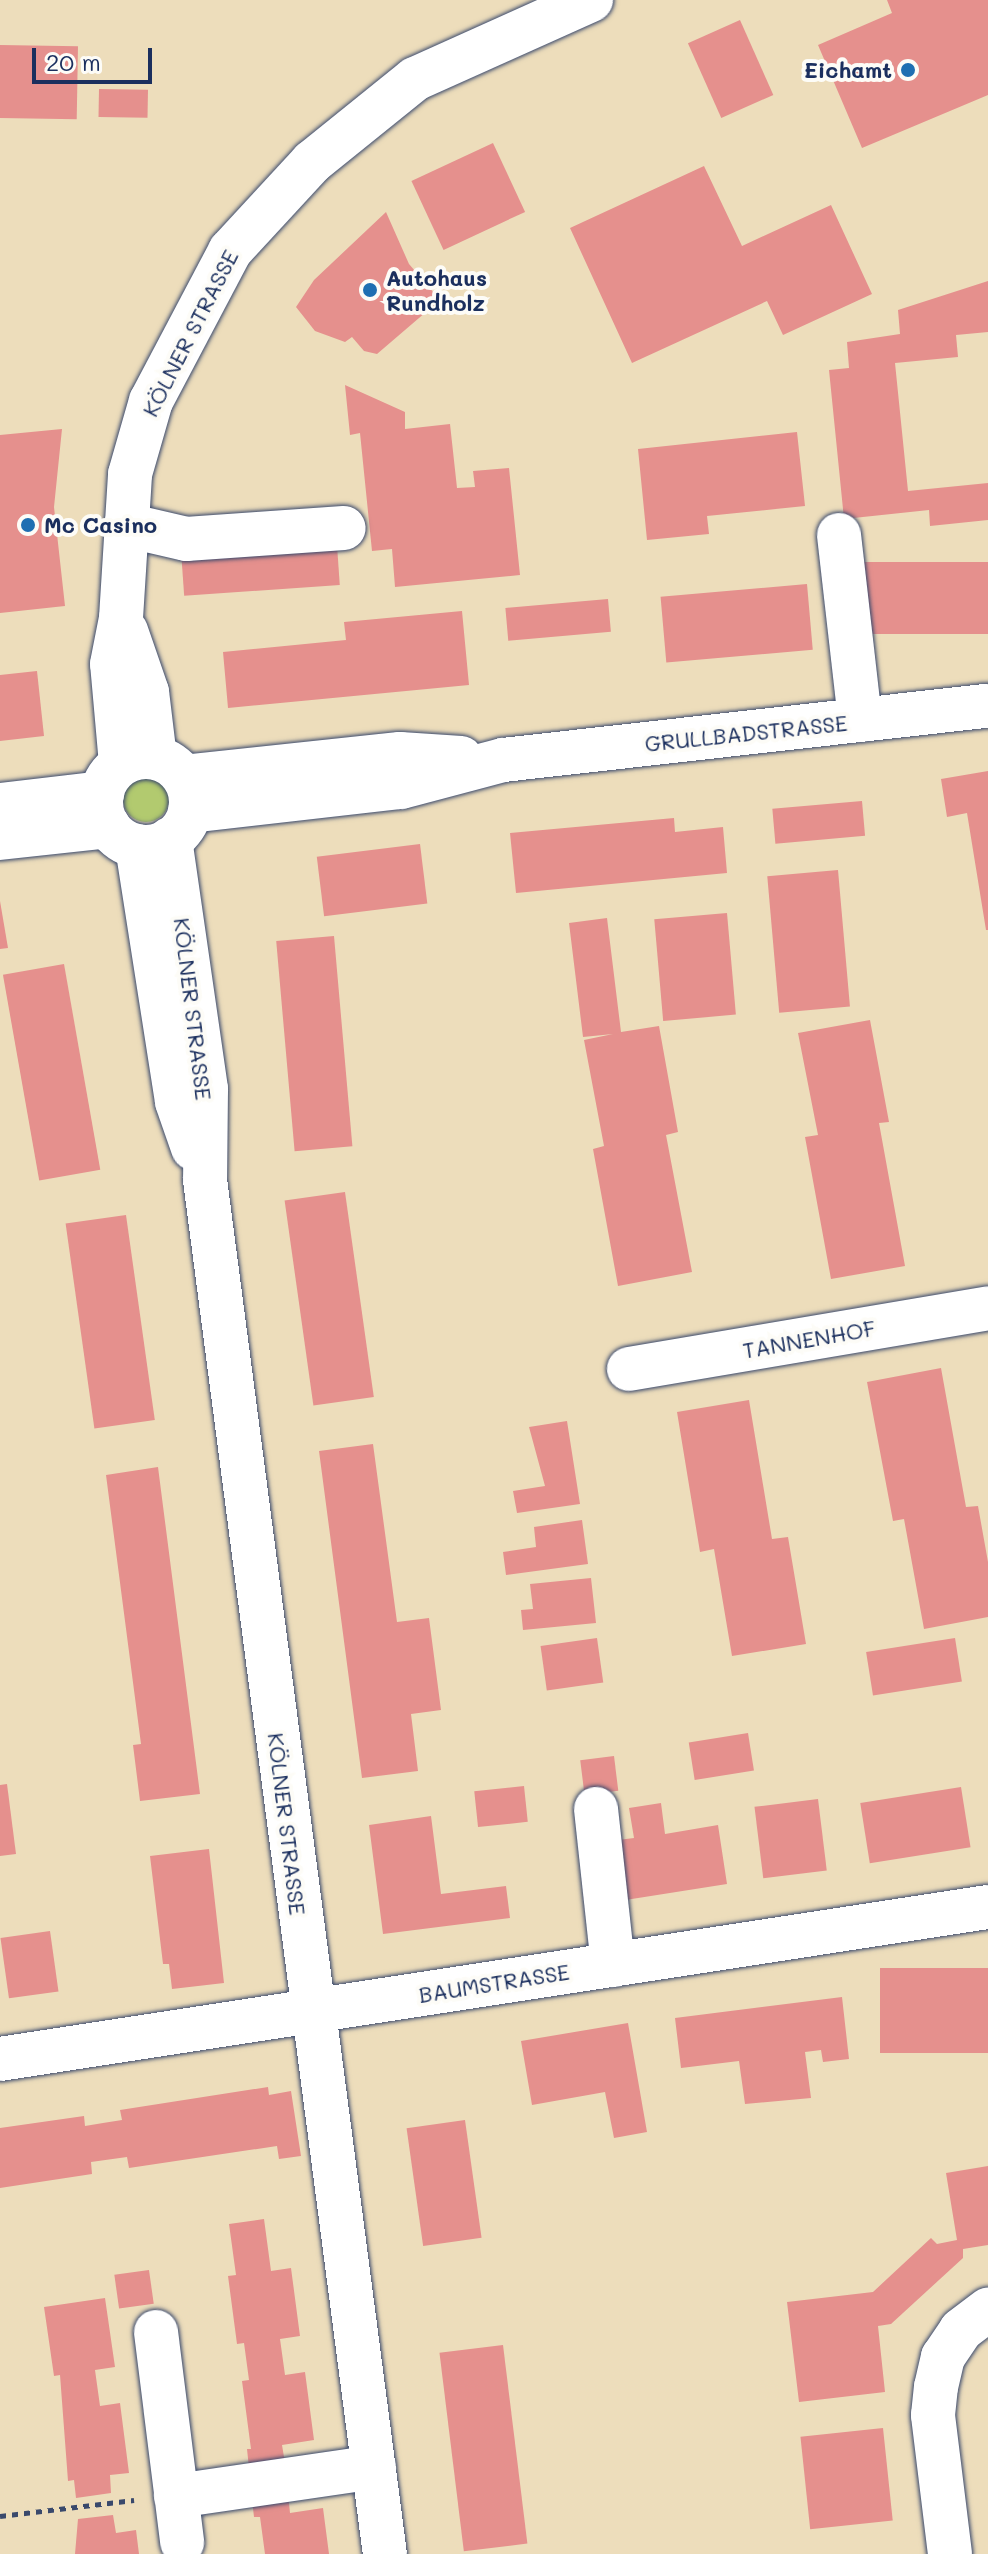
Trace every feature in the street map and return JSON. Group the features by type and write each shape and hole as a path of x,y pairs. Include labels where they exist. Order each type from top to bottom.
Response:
{"street":[{"name":"KÖLNER STRASSE","path":"385,2554 311,2012 205,1180 206,1089 146,802 112,664 121,618 130,474 151,401 230,251 257,217 312,162 415,79 591,0"},
{"path":"126,525 186,539 344,528"},
{"path":"839,535 860,720"},
{"name":"GRULLBADSTRASSE","path":"0,838 146,802 400,754 503,760 988,706"},
{"name":"GRULLBADSTRASSE","path":"0,805 146,802"},
{"name":"TANNENHOF","path":"629,1369 988,1308"},
{"path":"596,1809 613,1965"},
{"name":"BAUMSTRASSE","path":"0,2059 988,1907"},
{"path":"950,2554 933,2415 936,2387 943,2357 961,2330 988,2310"},
{"path":"156,2332 182,2542"},
{"path":"176,2496 374,2467"}],"path":[{"path":"0,2516 176,2496"}],"green space":[{"path":"146,776 162,783 169,799 162,815 146,822 130,815 123,799 130,783"}],"building":[{"name":"Eichamt","path":"887,0 988,0 988,95 862,148 818,45 892,13"},
{"path":"740,20 773,95 721,118 688,43"},
{"path":"0,45 78,46 77,119 0,118"},
{"path":"99,89 148,90 148,118 99,117"},
{"path":"493,143 525,212 444,250 411,181"},
{"path":"704,166 742,246 831,205 872,294 783,335 767,301 632,363 570,228"},
{"name":"Autohaus Rundholz","path":"386,212 409,264 440,300 377,354 364,351 352,337 345,342 315,331 296,307 314,280"},
{"path":"988,281 988,332 956,335 958,357 895,363 908,491 988,483 988,520 930,526 929,510 844,519 829,370 849,368 847,342 900,334 898,310"},
{"path":"345,385 405,412 405,429 450,424 457,488 475,487 473,471 509,468 520,575 395,587 392,549 372,551 360,433 350,435"},
{"name":"Mc Casino","path":"62,429 54,507 65,606 0,613 0,435"},
{"path":"797,432 805,506 707,516 709,534 647,540 638,449"},
{"path":"337,545 340,585 184,596 181,556"},
{"path":"855,562 988,562 988,634 855,634"},
{"path":"807,584 813,650 666,663 661,597"},
{"path":"608,599 611,632 508,641 505,608"},
{"path":"462,611 469,685 228,708 223,652 346,640 344,622"},
{"path":"37,671 44,736 0,741 0,675"},
{"path":"988,771 986,930 967,813 947,817 941,779"},
{"path":"862,801 865,836 775,844 772,809"},
{"path":"674,818 675,832 723,827 727,873 516,893 510,833"},
{"path":"420,844 427,904 324,916 317,857"},
{"path":"838,870 850,1006 779,1013 767,876"},
{"path":"0,901 8,948 0,949"},
{"path":"727,913 736,1015 663,1021 654,919"},
{"path":"607,918 621,1032 659,1026 678,1132 666,1135 692,1272 618,1286 593,1149 604,1146 584,1040 613,1034 583,1037 569,923"},
{"path":"334,936 352,1146 295,1151 276,941"},
{"path":"64,964 100,1170 39,1181 3,975"},
{"path":"870,1020 889,1122 879,1123 905,1266 831,1279 805,1137 818,1135 798,1033"},
{"path":"345,1192 374,1397 313,1405 285,1200"},
{"path":"126,1215 155,1420 94,1428 66,1223"},
{"path":"941,1368 966,1507 978,1506 988,1562 988,1617 924,1629 904,1519 893,1521 867,1382"},
{"path":"749,1400 772,1539 788,1537 806,1644 732,1656 714,1549 700,1552 677,1412"},
{"path":"567,1421 580,1504 517,1513 513,1491 545,1486 529,1427"},
{"path":"373,1444 397,1622 429,1618 441,1710 411,1714 418,1771 362,1778 319,1451"},
{"path":"158,1467 200,1794 140,1801 133,1745 141,1744 106,1475"},
{"path":"582,1520 588,1564 506,1575 503,1552 536,1547 534,1527"},
{"path":"591,1578 596,1623 523,1630 521,1610 533,1609 530,1584"},
{"path":"597,1638 603,1683 547,1690 541,1646"},
{"path":"955,1638 962,1681 873,1696 866,1652"},
{"path":"748,1733 754,1771 695,1780 689,1742"},
{"path":"614,1756 618,1791 585,1795 580,1760"},
{"path":"7,1784 16,1854 0,1856 0,1785"},
{"path":"524,1786 528,1822 478,1827 474,1791"},
{"path":"961,1787 971,1847 870,1863 860,1803"},
{"path":"818,1799 827,1870 763,1878 754,1807"},
{"path":"661,1803 665,1834 718,1825 727,1884 619,1901 610,1841 634,1838 629,1808"},
{"path":"431,1816 441,1894 506,1886 510,1918 383,1934 369,1825"},
{"path":"209,1849 224,1983 172,1989 169,1964 163,1964 150,1856"},
{"path":"50,1931 58,1991 9,1998 0,1938"},
{"path":"880,1968 988,1968 988,2053 880,2053"},
{"path":"842,1997 849,2059 823,2062 821,2050 805,2052 811,2098 745,2104 739,2061 681,2068 675,2018"},
{"path":"628,2023 647,2132 614,2138 605,2092 532,2105 521,2041"},
{"path":"268,2087 269,2095 291,2091 301,2156 279,2159 277,2146 129,2168 127,2157 91,2162 92,2174 0,2188 0,2128 84,2116 85,2126 122,2120 120,2110"},
{"path":"465,2120 482,2238 423,2246 407,2128"},
{"path":"988,2166 988,2245 963,2249 963,2258 891,2324 878,2326 885,2392 799,2402 787,2302 873,2292 931,2238 937,2244 957,2240 946,2173"},
{"path":"264,2219 271,2271 291,2268 300,2336 280,2339 285,2375 305,2372 314,2440 282,2445 285,2463 249,2468 247,2449 251,2449 242,2381 249,2380 244,2343 237,2344 228,2276 236,2275 229,2224"},
{"path":"149,2270 154,2304 119,2309 114,2275"},
{"path":"105,2298 115,2367 95,2370 100,2406 120,2403 129,2473 110,2475 111,2493 76,2498 74,2480 68,2481 60,2375 54,2376 44,2307"},
{"path":"503,2345 527,2544 464,2551 439,2353"},
{"path":"883,2428 893,2520 810,2529 800,2437"},
{"path":"288,2494 290,2513 323,2508 329,2554 265,2554 260,2517 254,2517 252,2500"},
{"path":"113,2515 116,2533 136,2530 139,2554 75,2554 78,2519"}],"place":[{"name":"Eichamt","path":"908,70"},
{"name":"Autohaus Rundholz","path":"370,290"},
{"name":"Mc Casino","path":"28,525"}]}
